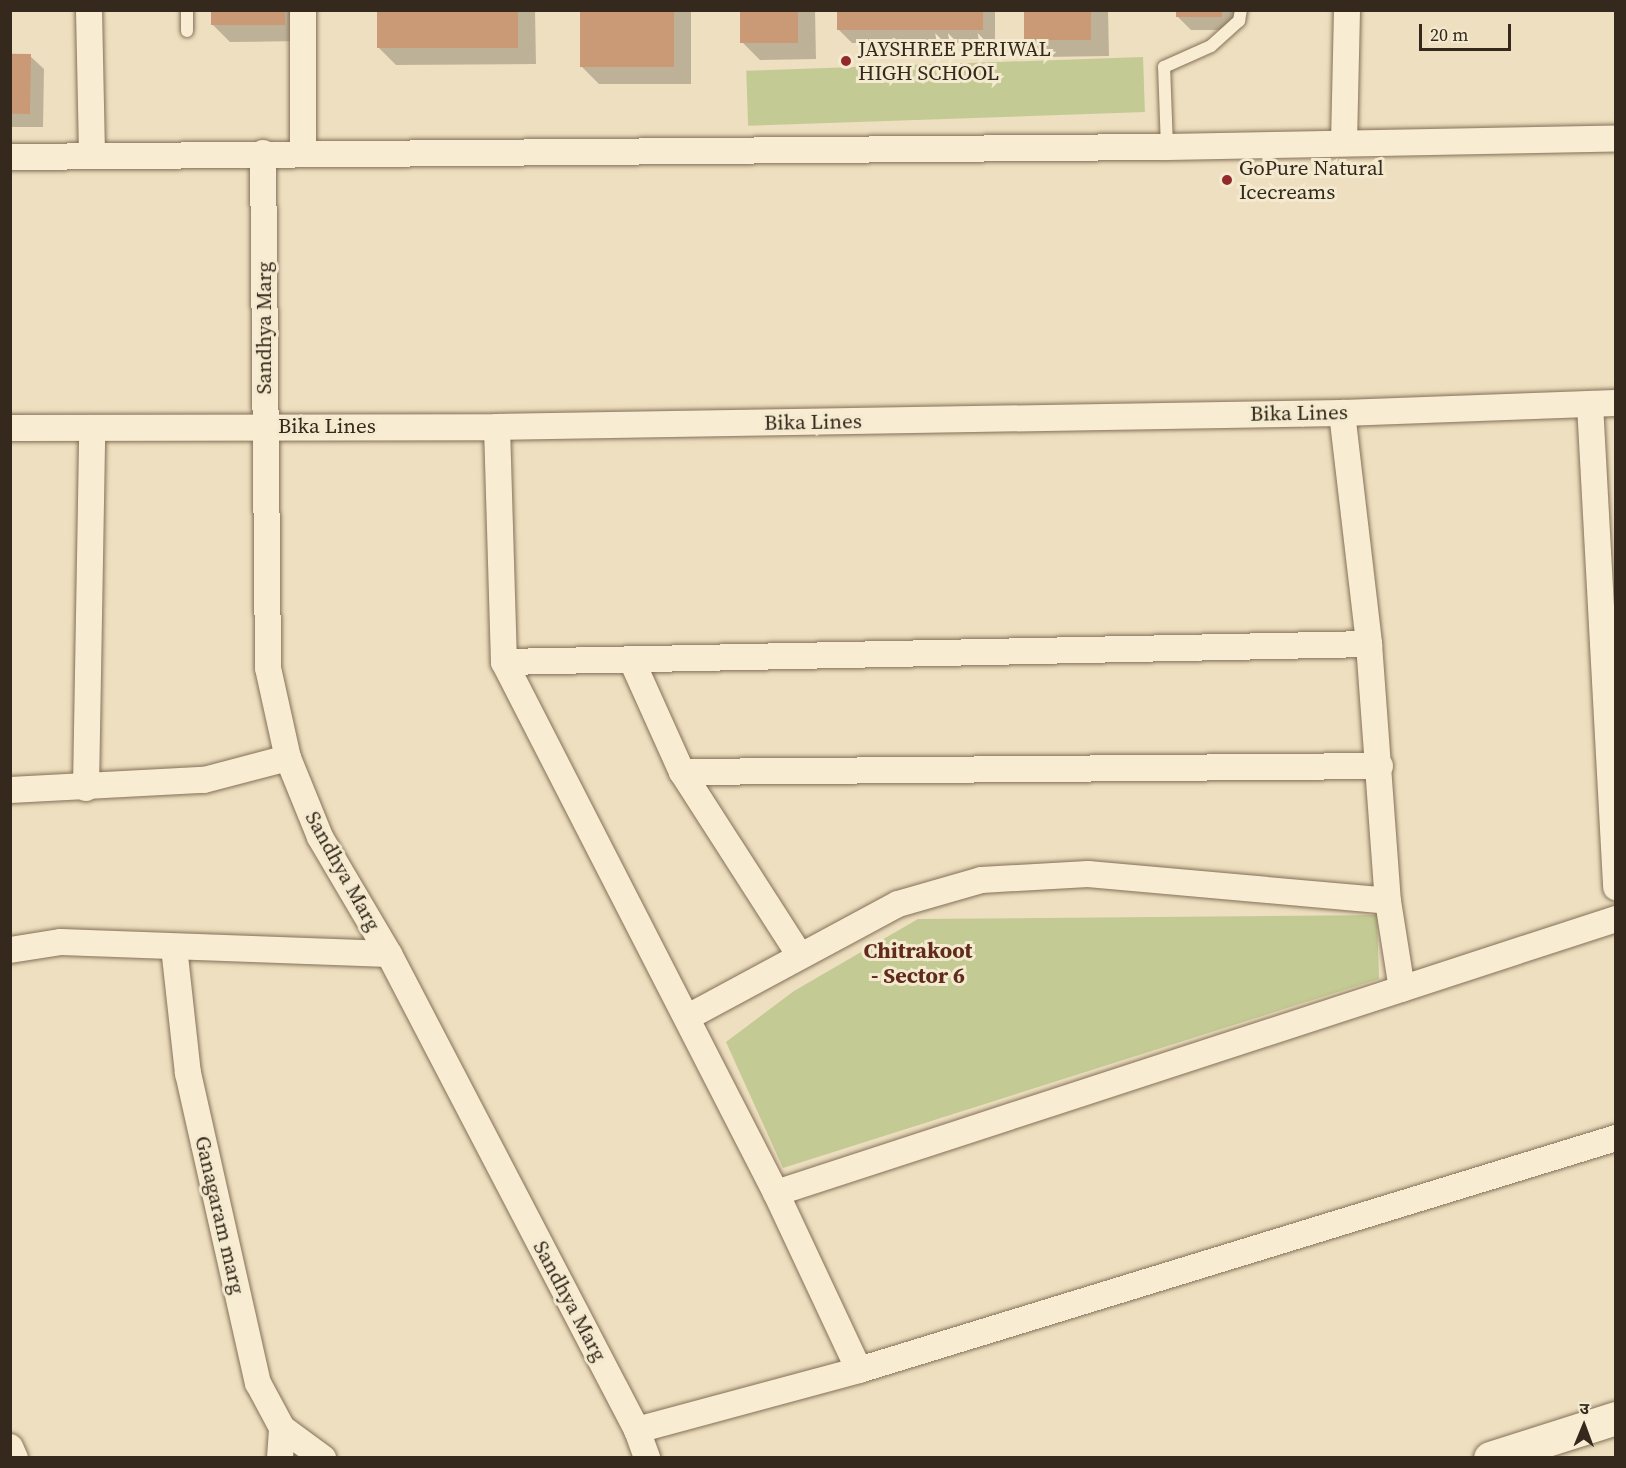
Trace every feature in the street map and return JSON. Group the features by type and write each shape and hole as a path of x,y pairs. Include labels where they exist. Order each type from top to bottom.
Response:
{"street":[{"path":"89,10 92,154"},
{"path":"303,10 303,153"},
{"path":"1344,143 1347,10"},
{"path":"10,157 92,154 1167,147 1616,138"},
{"name":"Sandhya Marg","path":"263,153 268,668 288,758 320,837 389,954 637,1430 647,1458"},
{"name":"Bika Lines","path":"10,428 265,425 496,428 1342,413 1616,403"},
{"path":"1590,404 1616,887"},
{"path":"1342,413 1370,644 1388,901 1402,989"},
{"path":"86,788 92,428"},
{"path":"496,428 504,662 688,1017 776,1193 859,1370"},
{"path":"504,662 1370,644"},
{"path":"633,661 682,772 799,954"},
{"path":"10,790 86,788 204,780 288,758"},
{"path":"682,772 1380,766"},
{"path":"688,1017 799,954 898,904 981,880 1088,874 1388,901"},
{"path":"776,1193 1616,919"},
{"path":"10,950 61,942 389,954"},
{"name":"Ganagaram marg","path":"174,947 188,1073 258,1383 282,1428 323,1458"},
{"path":"637,1430 859,1370 1616,1138"},
{"path":"1490,1458 1616,1418"},
{"path":"280,1458 282,1428"},
{"path":"10,1447 15,1458"}],"lane":[{"path":"187,10 188,31"},
{"path":"1167,147 1164,68 1211,46 1239,21 1241,10"}],"green space":[{"path":"1143,57 1145,112 748,126 746,71"},
{"path":"1377,915 1379,979 783,1168 726,1042 794,991 918,919"}],"building":[{"path":"211,10 285,10 285,25 211,25"},
{"path":"377,10 518,10 518,48 377,48"},
{"path":"580,10 674,10 674,67 580,67"},
{"path":"740,10 798,10 798,43 740,43"},
{"path":"837,10 983,10 983,30 837,30"},
{"path":"1024,10 1091,10 1091,40 1024,40"},
{"path":"1176,10 1222,10 1222,17 1176,17"},
{"path":"10,54 31,54 30,114 10,114"}],"place":[{"name":"JAYSHREE PERIWAL HIGH SCHOOL","path":"846,61"},
{"name":"GoPure Natural Icecreams","path":"1227,180"}],"district":[{"name":"Chitrakoot - Sector 6","path":"918,962"}]}
